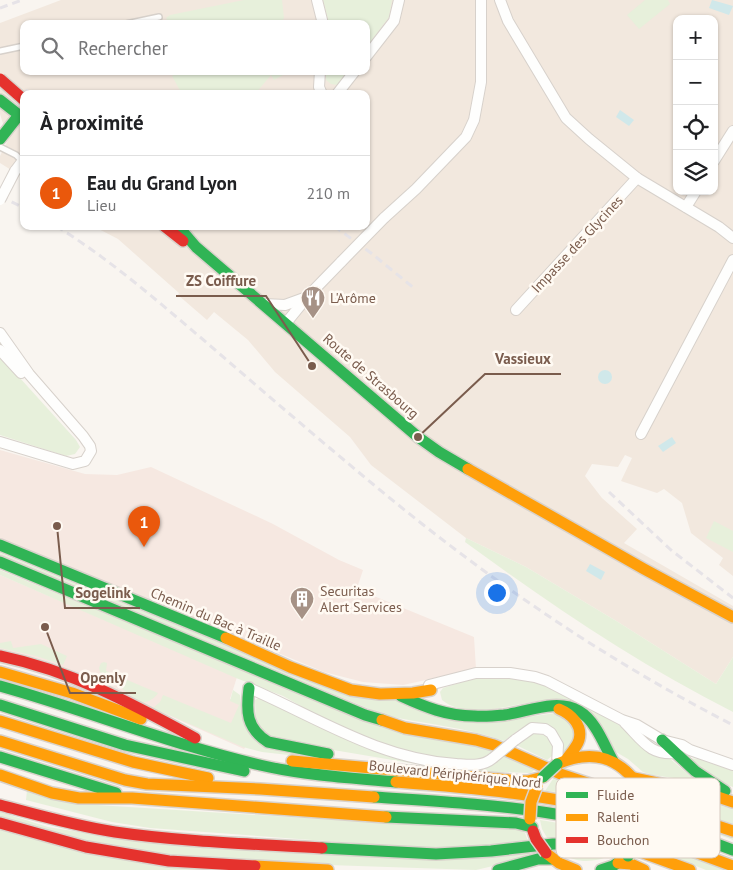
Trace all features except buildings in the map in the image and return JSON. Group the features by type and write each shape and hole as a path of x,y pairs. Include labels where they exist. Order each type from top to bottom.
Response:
{"main road":[{"path":"0,79 20,96"},
{"path":"0,100 20,114"},
{"path":"0,139 20,117"},
{"name":"Route de Strasbourg","path":"169,230 180,239 196,247"},
{"name":"Route de Strasbourg","path":"181,230 196,247 418,437 439,452 733,618"},
{"name":"Chemin du Bac à Traille","path":"0,545 337,685 362,693 398,694 430,688"},
{"path":"0,562 366,715 405,728 460,736 494,745 571,778"},
{"name":"Route de Strasbourg","path":"644,569 684,599 733,628"},
{"name":"Boulevard Périphérique Nord","path":"0,656 48,667 106,689 228,756"},
{"name":"Boulevard Périphérique Nord","path":"0,663 104,696 228,756"},
{"path":"0,672 102,703 228,756 540,782"},
{"name":"Boulevard Périphérique Nord","path":"0,679 99,708 228,756"},
{"name":"Chemin du Bac à Traille","path":"337,685 418,690"},
{"name":"Boulevard Périphérique Nord","path":"0,686 228,756"},
{"path":"249,688 247,706 249,722 260,738 268,742 406,771"},
{"path":"430,688 435,702 448,714"},
{"path":"418,690 422,705"},
{"name":"Boulevard Périphérique Nord","path":"0,691 98,723 277,769 307,774 521,794 556,800"},
{"path":"398,694 448,714 466,716 494,716 551,707 568,707 582,713 597,732 613,761"},
{"path":"0,698 80,724 95,736"},
{"path":"0,705 125,746 244,771 277,769"},
{"path":"551,707 563,710 571,715 579,729 578,740 561,762 540,782 531,802 532,826 536,839 549,856 570,869"},
{"path":"0,713 137,757 260,789"},
{"path":"0,721 133,762 260,789"},
{"path":"0,727 129,767 260,789"},
{"path":"0,734 127,773 260,789"},
{"path":"662,740 704,778"},
{"path":"0,741 125,780 147,784 260,789"},
{"path":"0,749 131,791 260,789"},
{"path":"561,762 589,755 605,758 625,768 634,778"},
{"path":"0,757 132,798 345,815 516,823 532,826"},
{"path":"0,765 109,799"},
{"path":"0,775 52,793 79,798 132,798 260,789"},
{"path":"720,787 733,795"},
{"name":"Boulevard Périphérique Nord","path":"260,789 450,802 556,814"},
{"path":"720,797 733,802"},
{"path":"1,805 75,825 170,838 436,854 491,851 556,844"},
{"path":"0,823 86,847 169,861 328,870"},
{"path":"720,827 733,831"},
{"name":"Boulevard Périphérique Nord","path":"720,845 733,850"},
{"path":"498,870 549,856"},
{"path":"608,868 625,858"},
{"path":"657,858 690,870"},
{"name":"Boulevard Périphérique Nord","path":"712,858 733,866"},
{"path":"608,868 631,864 644,870"}],"street":[{"path":"317,0 323,20"},
{"path":"370,52 394,22 399,0"},
{"path":"286,323 308,296 466,137 474,120 481,82 481,0"},
{"path":"500,0 508,21 566,118 638,178 719,227 733,238"},
{"path":"320,75 320,90"},
{"path":"341,90 352,75"},
{"path":"718,155 733,131"},
{"path":"0,200 20,164"},
{"name":"Impasse des Glycines","path":"516,310 638,178"},
{"path":"686,207 694,195"},
{"path":"641,434 733,260"},
{"path":"264,304 285,305 308,296"},
{"path":"0,333 29,374 83,436 91,451 86,461 73,464 0,442"},
{"path":"0,350 83,436"},
{"name":"Chemin du Bac à Traille","path":"430,688 470,674 510,673 535,677 547,681 662,740 682,745 690,750 733,765"},
{"path":"249,688 300,710 344,734 384,749 429,761 475,765 485,763 532,728 546,729 551,733 558,745 561,762"},
{"name":"Chemin du Bac à Traille","path":"622,720 656,752 666,754 690,750"}],"lane":[{"path":"145,20 159,17"},
{"path":"0,51 20,47"},
{"path":"0,147 20,158"}],"shaded area":[{"path":"61,0 733,0 733,576 719,565 723,558 691,533 682,503 664,489 657,493 621,481 632,458 625,455 618,467 592,464 585,476 602,498 637,529 624,543 733,606 733,657 716,684 526,567 466,538 371,465 350,437 275,372 248,340 214,312 207,320 118,239 101,230 370,230 370,90 20,90 20,176 0,163 0,156 8,140 0,114 0,23"},
{"path":"0,450 85,474 117,475 151,467 273,524 339,560 363,570 358,585 369,594 474,637 476,669 403,685 363,682 324,672 0,538"},
{"path":"0,575 237,677 230,699 240,702 252,737 244,749 159,711 0,649"}],"green space":[{"path":"244,0 282,0 284,18 283,20 167,20 166,18 170,15"},
{"path":"323,0 392,0 389,17 370,43 370,20 328,20"},
{"path":"645,0 668,0 670,4 639,29 627,15"},
{"path":"271,75 258,90 180,90 172,76"},
{"path":"271,75 283,75 274,80"},
{"path":"326,75 346,75 337,85 331,84 326,80"},
{"path":"0,356 76,440 80,447 75,454 66,456 0,435"},
{"path":"714,521 733,531 733,552 706,538"},
{"path":"466,538 526,567 716,684 733,657 733,712 663,674 596,633 465,542"},
{"path":"0,553 323,685 404,700 419,706 520,718 556,713 572,724 574,741 563,752 557,733 548,725 542,723 528,725 504,741 460,729 384,715 0,556"},
{"path":"0,570 335,708 494,750 486,757 478,760 454,760 424,756 376,743 336,726 283,696 236,678 0,575"},
{"path":"11,641 13,648 41,644 67,656 63,665 36,656 0,648 0,643"},
{"path":"101,663 107,663 106,671 158,693 146,702 140,702 100,672"},
{"path":"482,676 526,678 558,690 619,725 668,757 692,778 674,778 643,772 628,759 616,752 558,699 482,710 467,710 454,707 442,700 440,692 443,688"},
{"path":"233,690 240,695 243,724 324,759 262,752 243,747 153,708 160,702 163,695 231,723 239,705 230,701"},
{"path":"259,698 360,743 478,769 486,768 505,755 534,770 531,773 458,771 274,740 256,728 255,700"},
{"path":"534,733 547,736 554,745 553,755 547,760 516,745"},
{"path":"689,758 699,759 733,771 733,787 722,783 720,778 715,778"},
{"path":"553,779 556,780 556,792 545,791"},
{"path":"27,790 81,804 386,823 513,826 525,833 529,844 436,849 150,828 112,822 26,800"},
{"path":"720,806 733,809 733,824 720,820"},
{"path":"0,812 48,827 147,843 534,850 523,859 476,870 270,863 164,856 80,842 0,818"},
{"path":"540,820 556,823 556,842 549,841 542,829"},
{"path":"0,829 231,870 0,870"},
{"path":"720,832 733,836 733,840 720,835"},
{"path":"570,858 604,858 592,861"},
{"path":"676,858 693,858 727,870 706,870"}],"water":[{"path":"712,0 733,6 729,15 709,8"},
{"path":"620,110 634,120 629,126 616,117"},
{"path":"602,370 608,370 612,377 608,384 602,384 598,380 598,374"},
{"path":"672,437 676,443 663,452 658,446"},
{"path":"590,564 605,572 601,580 586,571"}],"railway":[{"path":"0,8 22,0"},
{"path":"0,86 22,90"},
{"path":"0,196 20,206"},
{"path":"62,230 94,251 148,293 352,467 459,552 592,645 685,700 733,725"},
{"path":"339,230 415,289"},
{"path":"609,492 671,550 733,598"}],"traffic: fast":[{"path":"0,100 19,115 0,139"},
{"path":"181,230 196,247 418,437 468,469"},
{"path":"0,545 226,638"},
{"path":"0,562 365,715 382,720"},
{"path":"0,686 235,759 301,773 396,782"},
{"path":"249,688 249,718 255,731 261,737 268,742 328,754"},
{"path":"401,696 436,710 464,716 504,715 552,706 570,707 585,715 590,721 613,761"},
{"path":"0,705 125,745 244,771"},
{"path":"662,740 695,771 706,778"},
{"path":"0,757 116,793"},
{"path":"543,777 557,764"},
{"path":"720,788 725,791"},
{"path":"374,797 483,805 556,814"},
{"path":"386,817 516,823 532,827"},
{"path":"322,848 436,854 491,851 556,844"},
{"path":"720,845 733,850"},
{"path":"601,870 613,866 625,858"},
{"path":"498,870 538,859 552,859"}],"traffic: slow":[{"path":"468,469 733,617"},
{"path":"226,638 290,667 351,690 380,694 413,693 431,690"},
{"path":"0,672 72,693 141,719"},
{"path":"559,709 572,717 578,725 580,735 578,743 566,760"},
{"path":"382,720 405,728 476,740 494,745 572,778"},
{"path":"0,721 133,762 208,778"},
{"path":"0,741 125,780 147,784 374,797"},
{"path":"557,764 582,757 604,758 614,762 633,778"},
{"path":"292,761 520,781 543,777"},
{"path":"0,775 52,793 79,798 132,798 386,817"},
{"path":"396,782 484,790 556,799"},
{"path":"530,819 531,802 537,786"},
{"path":"720,798 733,802"},
{"path":"720,827 733,831"},
{"path":"546,853 559,863 576,870"},
{"path":"657,858 690,870"},
{"path":"711,858 733,866"},
{"path":"618,863 631,864 644,870"},
{"path":"255,866 328,870"}],"traffic: jam":[{"path":"0,79 20,96"},
{"path":"169,230 183,241"},
{"path":"0,656 52,670 100,689 195,738"},
{"path":"0,805 100,830 193,840 322,848"},
{"path":"0,823 86,847 169,861 255,866"},
{"path":"533,831 546,853"}],"place":[{"name":"L'Arôme","path":"313,319"},
{"name":"ZS Coiffure","path":"312,366"},
{"name":"Vassieux","path":"418,437"},
{"name":"Sogelink","path":"57,526"},
{"name":"Eau du Grand Lyon","path":"144,547"},
{"name":"Securitas Alert Services","path":"302,620"},
{"name":"Openly","path":"45,627"}]}
